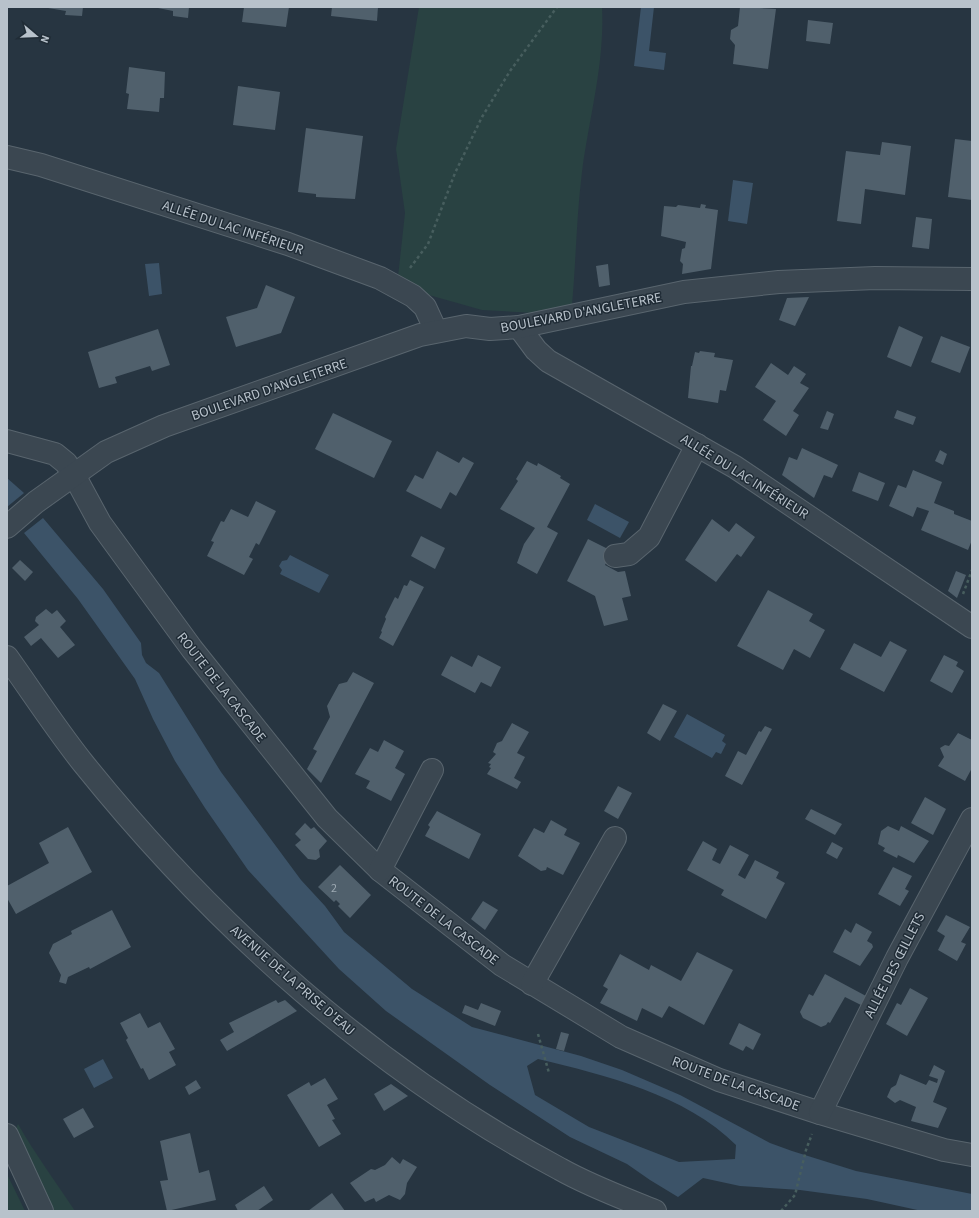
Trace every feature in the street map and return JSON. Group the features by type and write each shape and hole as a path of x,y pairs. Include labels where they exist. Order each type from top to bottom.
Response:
{"street":[{"name":"ALLÉE DU LAC INFÉRIEUR","path":"7,157 41,165 288,244 397,286 413,296 425,307 436,331"},
{"name":"BOULEVARD D'ANGLETERRE","path":"7,527 36,502 106,452 164,426 420,335 466,326 490,329 519,327 684,292 771,283 868,278 972,279"},
{"name":"ALLÉE DU LAC INFÉRIEUR","path":"519,327 536,350 548,361 742,471 972,627"},
{"path":"7,440 55,454 66,463 74,475"},
{"path":"615,556 630,554 649,537 698,445"},
{"name":"ROUTE DE LA CASCADE","path":"74,475 100,523 192,649 327,818 380,870 502,965 621,1037 719,1080 820,1113 944,1150 972,1155"},
{"name":"AVENUE DE LA PRISE D'EAU","path":"7,657 82,762 153,846 257,951 368,1046 412,1078 495,1132 561,1170 655,1211"},
{"path":"380,870 432,770"},
{"name":"ALLÉE DES ŒILLETS","path":"820,1113 897,958 972,819"},
{"path":"532,984 615,838"},
{"path":"7,1135 42,1211"}],"path":[{"path":"397,286 428,244 455,173 482,117 510,71 557,7"},
{"path":"538,1034 549,1073"},
{"path":"781,1211 795,1195 806,1150"}],"green space":[{"path":"419,7 602,7 599,70 580,190 571,315 482,310 397,286 405,213 396,149"},
{"path":"18,1124 38,1157 75,1211 53,1211 15,1131"},
{"path":"7,1174 25,1211 7,1211"}],"water":[{"path":"641,7 654,7 649,51 666,53 664,70 634,66"},
{"path":"733,180 753,183 747,224 728,221"},
{"path":"159,263 162,294 149,296 145,264"},
{"path":"7,478 24,493 7,507"},
{"path":"595,504 629,522 620,538 587,520"},
{"path":"43,518 103,589 141,643 142,655 146,663 159,673 221,772 301,880 325,906 344,932 412,989 472,1027 581,1056 622,1070 680,1095 770,1143 856,1171 972,1194 972,1211 922,1211 867,1199 800,1190 740,1186 703,1178 678,1197 627,1164 570,1137 490,1085 386,1011 339,969 248,870 205,808 175,761 153,719 135,679 78,599 24,533","holes":["538,1059 617,1080 669,1100 716,1128 736,1145 735,1159 679,1162 589,1127 535,1095 527,1066"]},
{"path":"290,555 329,575 319,593 280,574 282,570 279,566 282,561 287,560"},
{"path":"687,714 725,735 722,741 726,744 721,754 716,752 712,758 674,737"},
{"path":"103,1059 113,1078 94,1088 84,1069"}],"building":[{"path":"42,7 83,7 82,16 65,15 66,11"},
{"path":"153,7 189,7 188,18 173,16 173,11"},
{"path":"244,7 289,7 286,27 242,22"},
{"path":"332,7 378,7 377,21 331,16"},
{"path":"740,7 776,9 768,69 733,64 735,45 730,39 731,30 738,26"},
{"path":"808,20 833,23 830,44 806,41"},
{"path":"129,67 165,72 164,98 160,98 159,112 127,109 129,94 126,93"},
{"path":"238,86 280,92 275,130 233,125"},
{"path":"306,128 363,136 355,199 316,197 316,194 298,192"},
{"path":"955,139 972,141 972,200 948,197"},
{"path":"882,142 911,146 905,195 865,189 861,224 837,221 846,151 880,155"},
{"path":"701,204 706,205 705,208 718,210 711,269 682,274 683,264 680,261 682,249 685,248 686,242 661,236 664,206 676,207 678,205 700,208"},
{"path":"916,217 932,219 929,249 912,247"},
{"path":"608,264 610,285 599,287 596,266"},
{"path":"266,285 295,297 281,333 236,347 226,317 257,308"},
{"path":"809,297 795,326 779,320 787,298"},
{"path":"899,326 923,337 911,367 887,357"},
{"path":"158,329 170,365 152,371 150,366 115,377 117,383 99,388 88,352"},
{"path":"941,336 970,347 960,373 931,362"},
{"path":"700,351 715,353 714,357 733,360 726,391 720,390 718,403 688,398 691,366 695,352 699,353"},
{"path":"771,363 788,375 794,366 806,374 800,383 809,388 793,411 799,415 786,436 763,420 776,401 755,387"},
{"path":"897,410 916,417 913,425 894,418"},
{"path":"827,411 834,414 828,430 820,428"},
{"path":"333,413 392,441 374,478 315,449"},
{"path":"802,448 838,465 832,478 824,475 814,498 782,475 789,457 797,460"},
{"path":"940,450 947,454 943,465 935,461"},
{"path":"437,451 459,463 463,457 474,463 456,496 450,492 441,509 406,491 415,475 423,479"},
{"path":"527,461 537,466 538,463 561,476 560,478 570,484 547,527 558,533 537,574 517,563 524,544 535,528 500,509 518,481 516,479"},
{"path":"913,470 942,482 934,503 954,511 954,514 972,521 972,540 968,550 921,530 929,511 917,507 913,517 889,506 898,485 906,488"},
{"path":"859,472 885,483 878,501 852,491"},
{"path":"256,501 276,511 259,545 256,543 249,557 253,559 244,575 207,556 214,542 211,541 221,521 224,522 231,509 248,517"},
{"path":"712,519 729,532 736,523 755,537 741,557 737,554 716,582 685,560"},
{"path":"421,536 445,548 435,569 411,556"},
{"path":"588,539 612,551 605,565 618,572 625,571 631,596 622,598 628,620 604,626 595,596 567,581"},
{"path":"20,560 33,572 25,581 12,568"},
{"path":"956,571 966,575 957,598 948,591"},
{"path":"410,580 424,587 393,646 379,638 386,619 385,617 395,597 398,599 404,585 407,586"},
{"path":"768,590 813,614 809,621 825,630 810,658 794,649 783,670 737,646"},
{"path":"46,609 52,614 57,610 66,621 60,627 75,645 58,658 41,638 31,646 24,637 39,625 35,621 36,617"},
{"path":"890,641 907,650 884,692 840,669 854,643 881,657"},
{"path":"478,655 501,667 491,687 481,682 475,693 441,675 451,656 472,667"},
{"path":"944,655 958,662 956,666 964,671 952,693 930,681"},
{"path":"353,672 374,683 321,783 307,769 317,751 313,749 330,717 327,706 339,684 347,682"},
{"path":"663,704 677,711 660,741 647,733"},
{"path":"512,723 529,732 517,753 525,757 514,778 521,782 517,789 487,774 491,768 489,767 491,764 488,763 496,754 493,752 497,743 502,741"},
{"path":"765,726 772,729 742,785 725,776 738,751 746,755 759,731 761,732"},
{"path":"958,733 972,740 972,768 965,781 938,766 944,757 940,748 945,745 949,746"},
{"path":"384,740 404,751 395,768 405,774 391,801 366,788 370,781 355,774 370,748 378,752"},
{"path":"618,786 632,793 618,819 604,811"},
{"path":"925,797 946,809 933,835 911,823"},
{"path":"811,809 842,824 835,835 805,819"},
{"path":"437,811 481,834 469,859 425,836 430,827 428,825"},
{"path":"551,820 567,829 564,835 580,843 563,875 547,867 546,870 541,871 518,856 534,828 544,833"},
{"path":"305,823 311,829 314,827 327,841 319,850 320,857 316,860 308,859 295,845 301,840 295,834"},
{"path":"888,826 899,831 901,826 929,841 914,863 898,855 897,858 883,851 885,848 878,844 881,831"},
{"path":"68,827 92,872 16,914 7,898 7,886 49,863 39,843"},
{"path":"703,841 717,849 712,860 720,864 730,845 749,855 738,875 745,879 755,860 779,872 776,878 785,883 766,919 721,895 724,890 687,870"},
{"path":"832,842 843,848 837,859 826,853"},
{"path":"340,865 371,895 350,918 338,906 340,904 336,900 334,902 318,887"},
{"path":"893,867 912,876 905,889 909,891 900,906 878,894"},
{"path":"483,901 498,910 485,930 471,919"},
{"path":"112,910 131,947 90,969 89,967 68,977 66,984 59,982 61,975 49,953 53,944 72,934 71,931"},
{"path":"946,915 970,927 961,942 966,944 957,961 938,950 945,936 937,931"},
{"path":"856,923 872,932 867,941 872,944 873,947 860,966 833,952 845,929 851,933"},
{"path":"697,952 733,970 704,1025 669,1006 662,1018 642,1008 637,1021 600,1003 608,989 603,986 620,954 649,970 651,965 681,981"},
{"path":"825,974 866,996 861,1005 845,997 830,1023 828,1022 826,1025 821,1027 803,1018 800,1012 809,994 813,996"},
{"path":"910,988 928,998 907,1036 886,1024 897,1003 901,1005"},
{"path":"276,1000 278,1003 285,1000 297,1011 227,1051 220,1040 234,1032 229,1023"},
{"path":"481,1003 501,1011 495,1026 462,1013 465,1005 478,1010"},
{"path":"140,1013 148,1028 160,1022 175,1049 169,1052 176,1065 149,1080 143,1068 141,1069 126,1040 128,1038 120,1023"},
{"path":"739,1023 761,1034 753,1050 746,1046 743,1051 729,1044"},
{"path":"561,1032 569,1034 564,1051 556,1049"},
{"path":"934,1065 945,1071 933,1102 947,1108 938,1128 911,1121 916,1107 900,1100 895,1103 887,1097 891,1088 896,1085 900,1074 926,1085 929,1080 937,1083 938,1079 929,1076"},
{"path":"325,1078 338,1099 327,1105 335,1119 332,1120 341,1134 319,1147 287,1095 309,1082 311,1086"},
{"path":"196,1080 201,1088 189,1095 185,1087"},
{"path":"391,1084 408,1096 384,1111 374,1094"},
{"path":"83,1108 94,1127 74,1138 63,1119"},
{"path":"190,1133 199,1173 209,1170 216,1200 167,1211 160,1181 168,1180 160,1141"},
{"path":"392,1157 400,1164 403,1159 417,1167 407,1183 405,1194 400,1200 389,1195 376,1202 374,1198 365,1202 350,1183 371,1169 375,1170 385,1165"},
{"path":"264,1186 273,1200 257,1211 238,1211 235,1205"},
{"path":"332,1193 345,1211 308,1211"}]}
